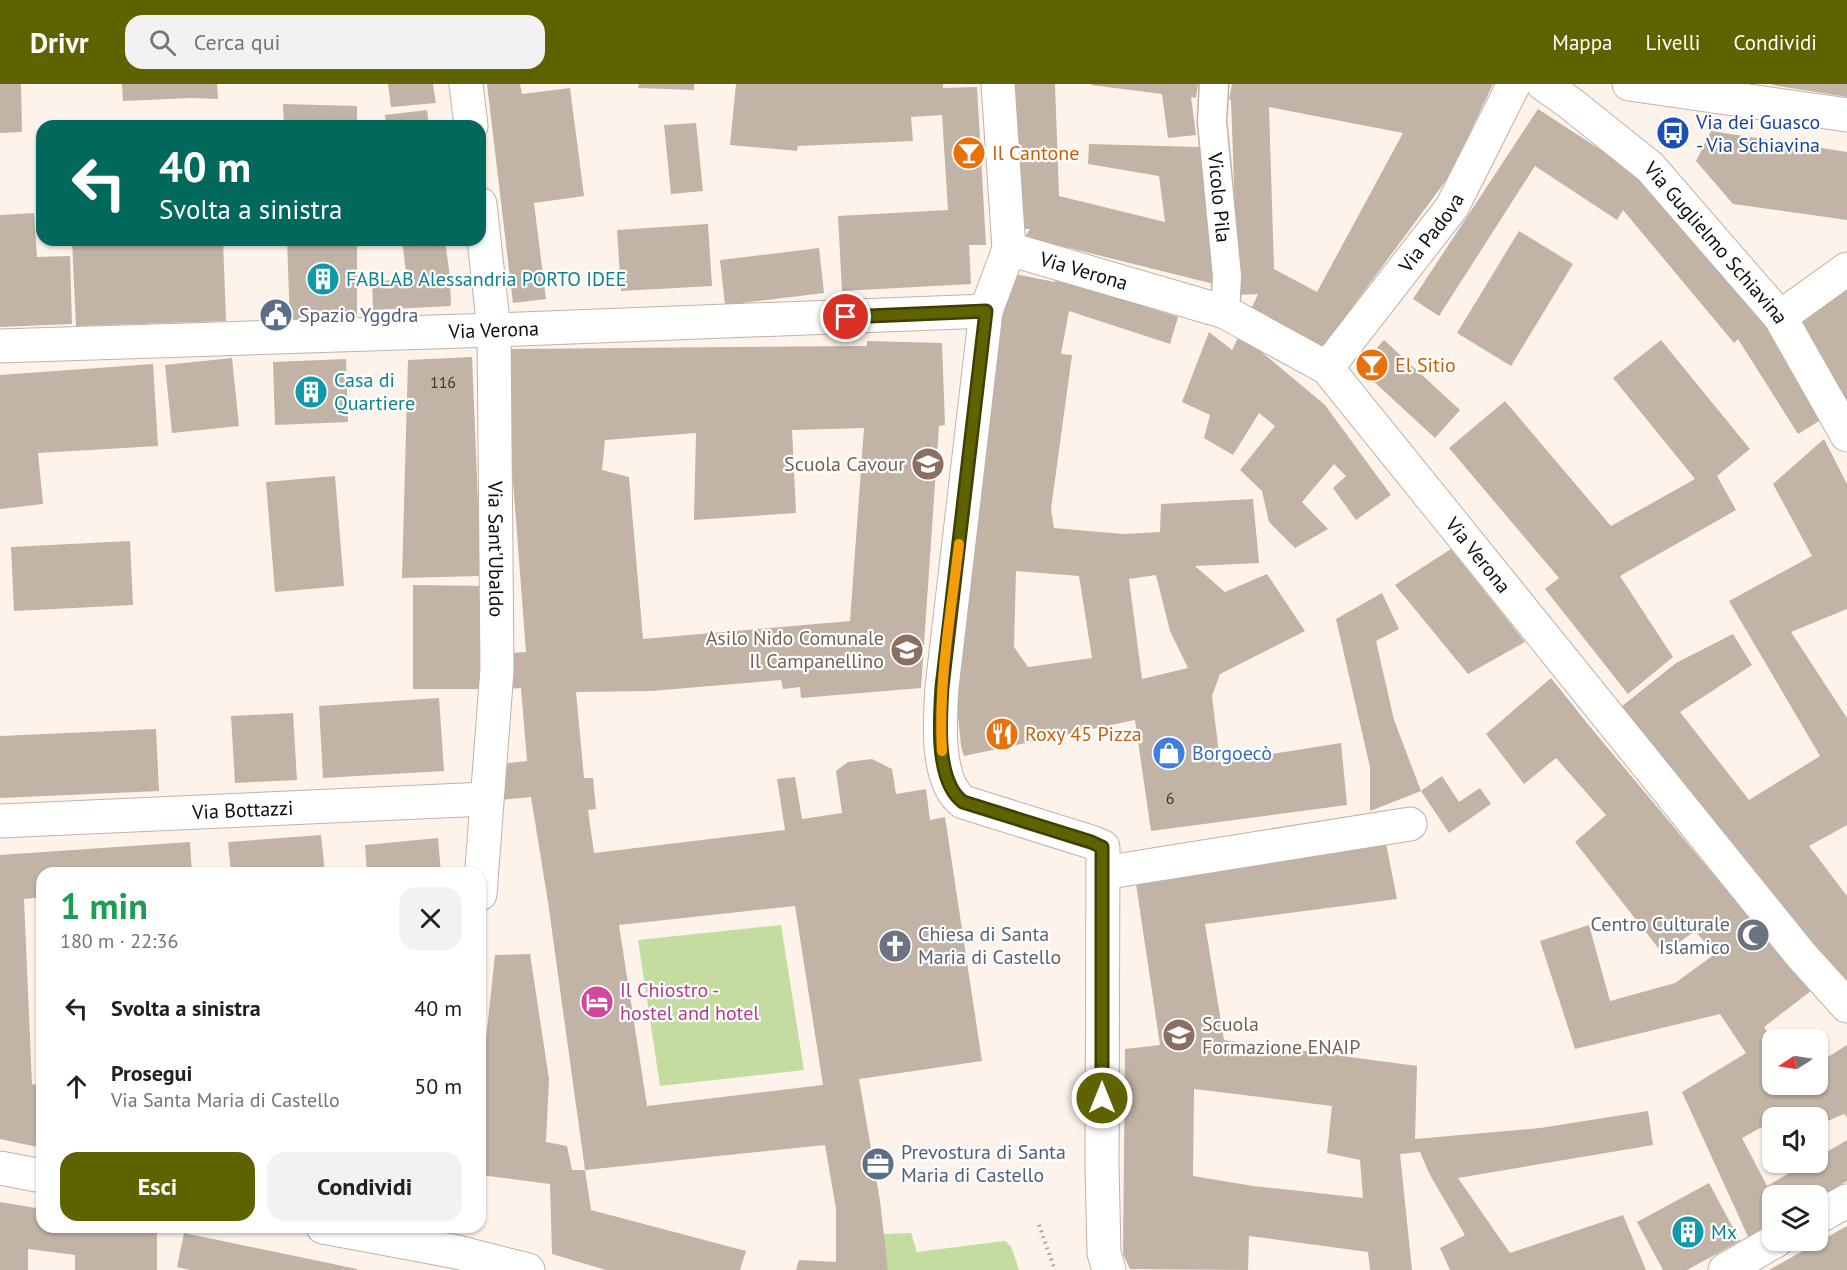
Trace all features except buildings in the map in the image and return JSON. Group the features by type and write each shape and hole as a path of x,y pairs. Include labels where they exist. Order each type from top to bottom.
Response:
{"street":[{"path":"466,84 470,120"},
{"path":"998,84 1009,249 986,311 942,687 940,717 942,754 948,781 955,796 963,802 1100,845 1104,852 1102,1166 1104,1253 1109,1270"},
{"name":"Vicolo Pila","path":"1214,84 1212,122 1227,276 1225,312"},
{"name":"Via Padova","path":"1327,368 1452,207 1514,84"},
{"name":"Via Guglielmo Schiavina","path":"1543,84 1650,167 1780,317 1847,435"},
{"path":"1629,84 1847,115"},
{"name":"Via Sant'Ubaldo","path":"482,867 497,670 494,330 485,246"},
{"name":"Via Verona","path":"1009,249 1225,312 1327,368 1801,955 1847,1006"},
{"path":"1780,317 1847,269"},
{"name":"Via Verona","path":"0,345 494,330 986,311"},
{"name":"Via Bottazzi","path":"0,821 486,799"},
{"path":"1103,873 1410,824"},
{"path":"0,1168 36,1175"},
{"path":"1828,1211 1847,1201"},
{"path":"357,1233 456,1250 528,1270"},
{"path":"1725,1270 1762,1249"}],"path":[{"path":"1039,1225 1055,1270"}],"green space":[{"path":"781,925 804,1070 660,1086 638,940"},
{"path":"911,1233 917,1252 1005,1241 1011,1246 1019,1270 888,1270 883,1234"}],"slow traffic":[{"path":"942,751 940,717 942,687 959,544"}],"place":[{"name":"Via dei Guasco - Via Schiavina","path":"1673,133"},
{"name":"Il Cantone","path":"969,153"},
{"name":"FABLAB Alessandria PORTO IDEE","path":"323,279"},
{"name":"Spazio Yggdra","path":"276,315"},
{"name":"El Sitio","path":"1372,365"},
{"name":"Casa di Quartiere","path":"311,392"},
{"name":"Scuola Cavour","path":"928,464"},
{"name":"Asilo Nido Comunale Il Campanellino","path":"907,650"},
{"name":"Roxy 45 Pizza","path":"1002,734"},
{"name":"Borgoecò","path":"1169,753"},
{"name":"Centro Culturale Islamico","path":"1753,935"},
{"name":"Chiesa di Santa Maria di Castello","path":"895,946"},
{"name":"Il Chiostro - hostel and hotel","path":"597,1002"},
{"name":"Scuola Formazione ENAIP","path":"1179,1035"},
{"name":"Prevostura di Santa Maria di Castello","path":"878,1164"},
{"name":"Mx","path":"1688,1232"}],"route":[{"path":"846,317 986,311 942,687 940,717 942,754 953,793 963,802 1102,847 1104,859 1102,1098"}]}
